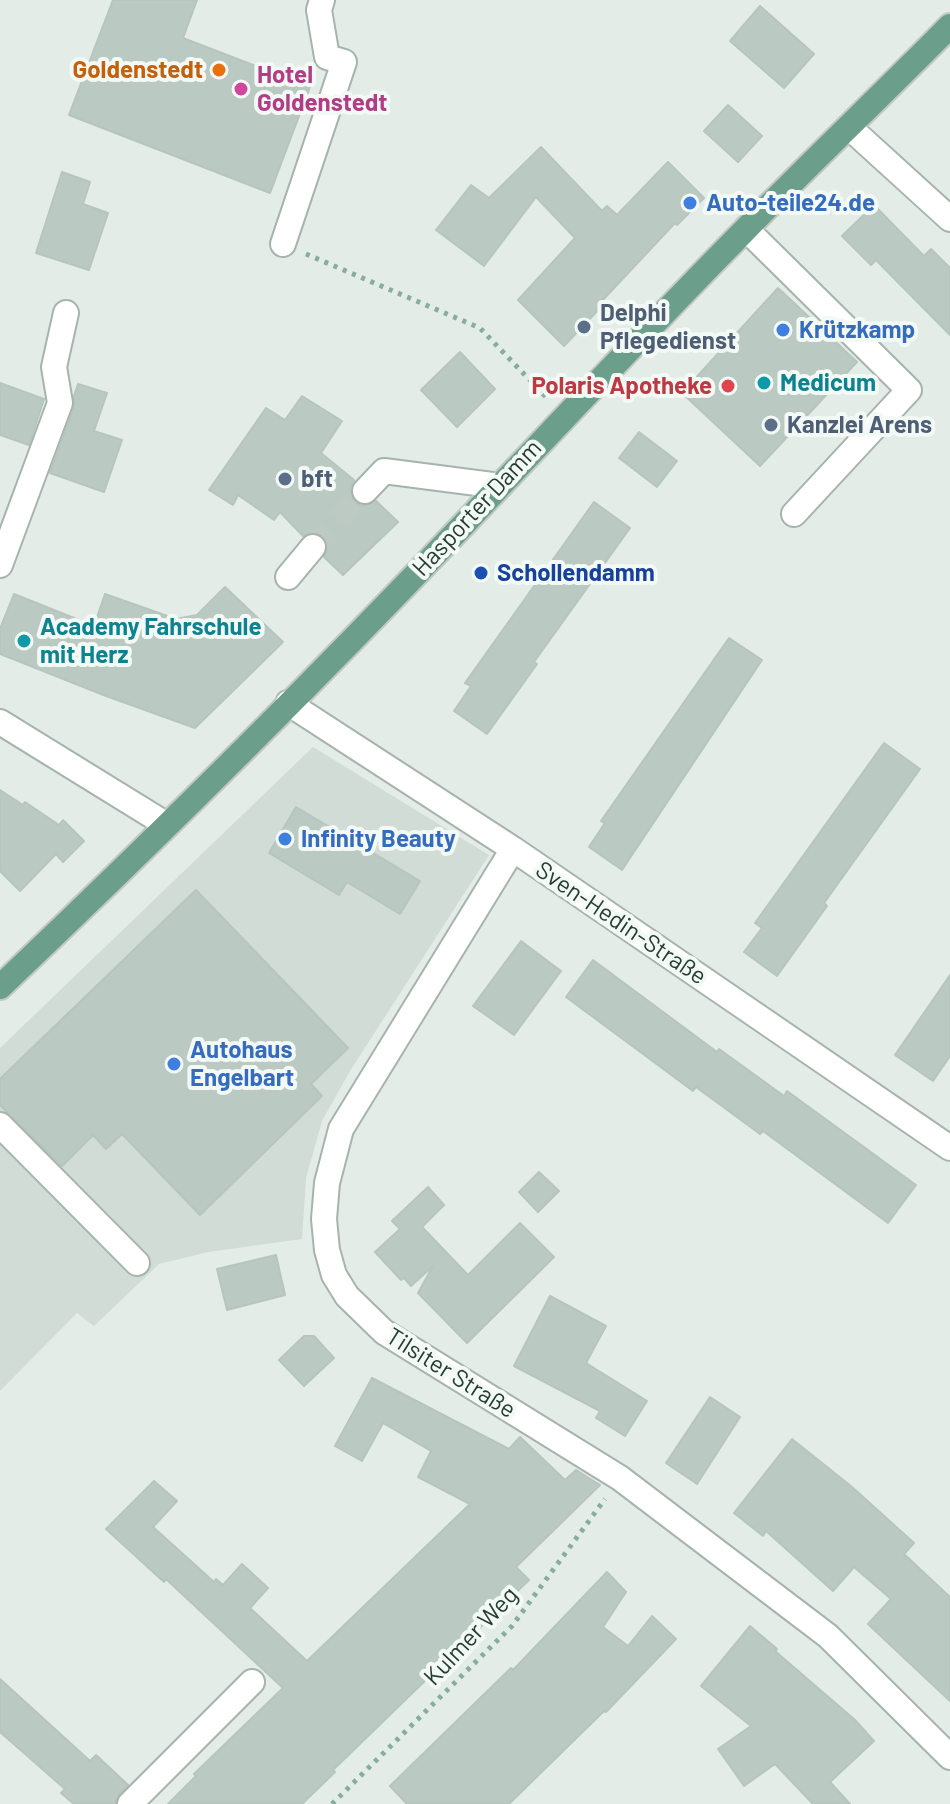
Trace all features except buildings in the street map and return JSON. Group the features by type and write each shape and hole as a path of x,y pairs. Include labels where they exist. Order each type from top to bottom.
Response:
{"main road":[{"name":"Hasporter Damm","path":"0,987 288,703 746,229 950,26"}],"street":[{"path":"283,244 344,62 327,57 321,5"},
{"path":"850,128 950,219"},
{"path":"746,229 909,390 794,514"},
{"path":"0,565 60,403 54,367 66,313"},
{"path":"365,491 384,471 500,486"},
{"path":"288,577 313,547"},
{"name":"Sven-Hedin-Straße","path":"288,703 513,849 950,1148"},
{"path":"0,722 167,825"},
{"name":"Tilsiter Straße","path":"513,849 341,1129 327,1183 324,1219 327,1250 334,1275 347,1296 384,1332 620,1478 828,1636 950,1757"},
{"path":"0,1125 137,1263"},
{"path":"130,1804 252,1682"}],"path":[{"path":"283,244 480,328 564,416"},
{"name":"Kulmer Weg","path":"332,1804 512,1626 620,1478"}],"shaded area":[{"path":"313,747 489,855 350,1071 322,1121 306,1178 302,1239 208,1252 159,1264 94,1326 77,1313 0,1391 0,1048"}],"tunnel":[{"path":"313,547 365,491"}],"place":[{"name":"Goldenstedt","path":"219,70"},
{"name":"Hotel Goldenstedt","path":"241,89"},
{"name":"Auto-teile24.de","path":"690,203"},
{"name":"Delphi Pflegedienst","path":"584,327"},
{"name":"Krützkamp","path":"783,330"},
{"name":"Medicum","path":"764,383"},
{"name":"Polaris Apotheke","path":"728,386"},
{"name":"Kanzlei Arens","path":"771,425"},
{"name":"bft","path":"285,479"},
{"name":"Schollendamm","path":"481,573"},
{"name":"Academy Fahrschule mit Herz","path":"24,641"},
{"name":"Infinity Beauty","path":"285,839"},
{"name":"Autohaus Engelbart","path":"174,1064"}]}
